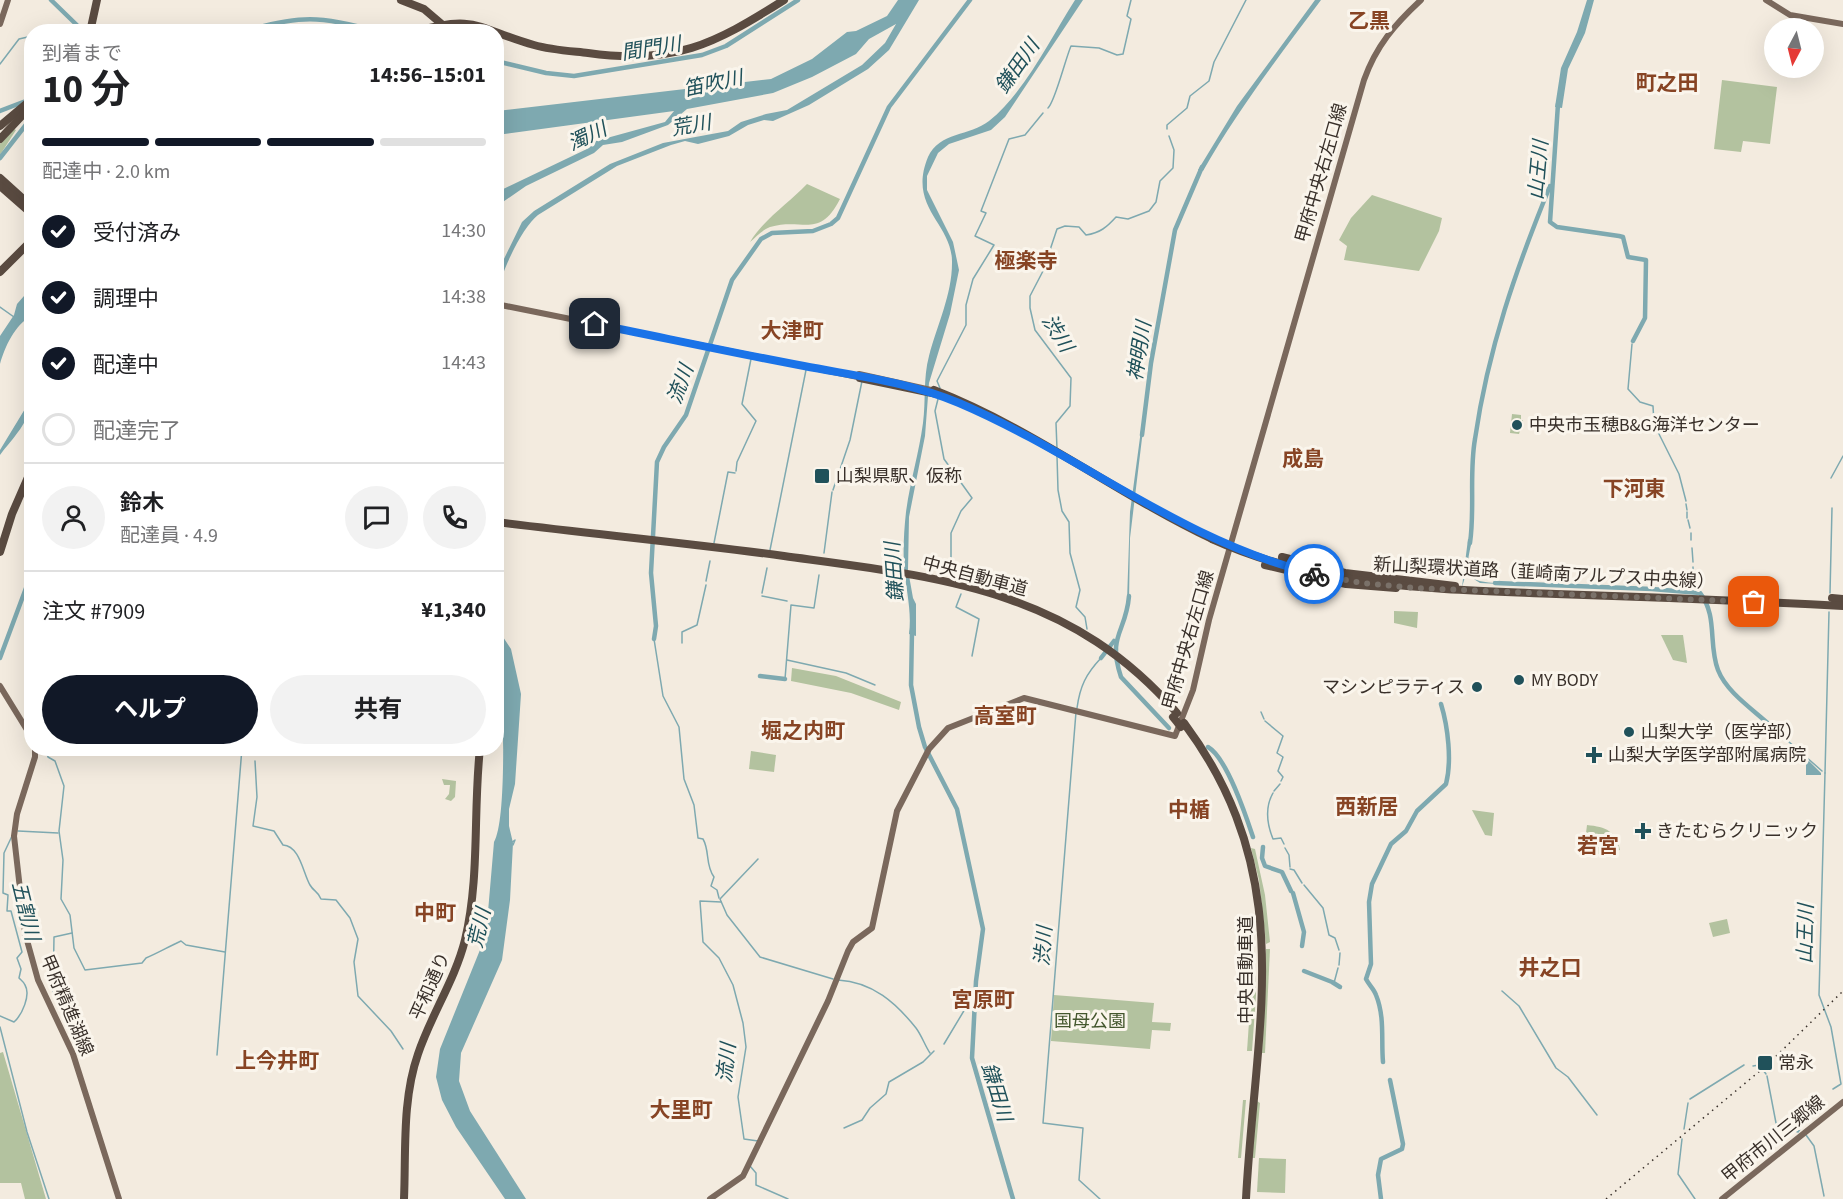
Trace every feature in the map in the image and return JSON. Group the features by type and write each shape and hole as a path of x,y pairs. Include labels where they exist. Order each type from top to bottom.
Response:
{"highway":[{"path":"91,24 97,0"},
{"path":"401,0 424,9 441,24"},
{"path":"504,35 547,48 602,55 652,57 690,50 715,41 784,0"},
{"path":"504,35 508,36"},
{"path":"0,126 24,107"},
{"path":"0,126 24,108"},
{"path":"0,139 24,111"},
{"path":"0,180 24,201"},
{"path":"0,186 24,207"},
{"path":"0,272 24,248"},
{"name":"新山梨環状道路（韮崎南アルプス中央線）","path":"860,378 934,393 1008,425 1169,518 1248,554 1306,572 1362,583 1415,588 1843,604"},
{"path":"0,535 24,478"},
{"path":"1,549 24,486"},
{"name":"中央自動車道","path":"504,525 653,542 913,577 1011,603 1060,625 1102,648 1120,661 1183,725 1209,768 1232,814 1248,864 1257,918 1258,1003 1244,1199"},
{"name":"新山梨環状道路（韮崎南アルプス中央線）","path":"1212,539 1287,563 1380,582 1843,604"},
{"path":"1282,557 1361,576 1456,586"},
{"path":"1265,565 1358,586 1415,588"},
{"path":"1832,598 1843,604"},
{"path":"1809,608 1830,608 1843,604"},
{"name":"平和通り","path":"404,1199 407,1111 411,1077 424,1037 457,966 470,914 480,756"}],"main road":[{"path":"0,24 8,0"},
{"name":"甲府中央右左口線","path":"710,1199 738,1181 760,1142 853,942 867,933 874,924 894,817 929,749 948,728 1016,699 1028,698 1175,736 1193,690 1209,620 1364,80 1373,56 1390,30 1421,0"},
{"path":"1766,0 1790,15 1843,24"},
{"path":"504,304 921,389"},
{"path":"709,345 860,378"},
{"path":"0,686 24,725"},
{"name":"甲府精進湖線","path":"35,756 14,834 29,954 40,987 73,1054 119,1199"},
{"name":"甲府市川三郷線","path":"1722,1199 1843,1102"}],"green space":[{"path":"1722,80 1777,87 1770,144 1743,141 1741,152 1714,149"},
{"path":"14,129 16,130 0,155 0,144"},
{"path":"807,184 840,199 832,212 825,219 810,225 770,227 750,242 770,218"},
{"path":"1372,195 1442,218 1439,231 1419,271 1344,260 1347,246 1339,240 1351,218"},
{"name":"中央市玉穂B&G海洋センター","path":"1512,414 1521,415 1521,420 1523,420 1519,434 1510,433"},
{"path":"1394,611 1418,612 1417,628 1394,623"},
{"path":"1661,635 1683,635 1687,663 1673,660"},
{"path":"792,668 836,676 901,702 899,710 851,693 791,681"},
{"path":"751,751 776,755 774,772 749,769"},
{"path":"442,779 456,781 455,797 451,801 445,799 449,794 450,785 444,785"},
{"path":"1472,810 1494,813 1492,836 1485,835"},
{"path":"1587,825 1600,827 1613,834 1620,850 1583,857"},
{"path":"1251,848 1255,849 1265,895 1270,942 1266,944 1259,880"},
{"path":"1727,919 1730,933 1713,937 1709,923"},
{"path":"1266,949 1270,949 1265,1053 1262,1053"},
{"path":"1254,950 1256,995 1252,1051 1247,1051"},
{"name":"国母公園","path":"1054,995 1154,1003 1152,1022 1171,1023 1170,1031 1152,1030 1150,1049 1051,1041"},
{"path":"3,1052 46,1199 25,1199 21,1183 0,1183 0,1053"},
{"path":"1243,1100 1246,1100 1241,1158 1238,1158"},
{"path":"1257,1101 1260,1103 1255,1158 1252,1158"},
{"path":"1259,1158 1286,1159 1285,1193 1257,1192"}],"water":[{"path":"898,0 919,0 889,50 868,69 809,105 773,121 764,120 748,125 729,136 698,144 685,141 671,145 617,166 538,215 525,230 504,272 504,259 522,222 534,211 610,164 663,143 728,131 741,122 787,110 862,65 885,43 896,24 869,39 856,54 812,77 773,93 687,109 668,125 622,142 603,145 594,153 526,186 504,201 504,189 589,148 596,141 665,122 674,111 504,134 504,110 771,79 812,59 847,32 856,31 887,16"},
{"path":"1075,0 1083,0 1005,117 991,130 949,144 938,153 927,176 927,190 953,242 959,270 950,314 929,383 925,436 909,517 908,570 916,604 916,636 909,634 904,560 905,519 923,423 927,364 947,298 952,263 946,237 927,202 923,189 923,175 928,157 940,143 981,126 1002,109 1036,64"},
{"path":"1315,0 1321,0 1244,105 1203,171 1198,170 1237,106"},
{"path":"1587,0 1594,0 1585,33 1568,69 1562,108 1555,107 1561,68 1577,32"},
{"path":"24,296 24,321 11,337 0,364 0,336 14,315 17,304"},
{"path":"24,411 24,423 0,455 0,450"},
{"path":"1141,430 1143,430 1130,538 1129,602 1127,601 1130,512"},
{"path":"1468,539 1472,540 1468,567 1472,577 1479,581 1500,584 1480,583 1466,574 1462,587"},
{"path":"504,638 511,649 521,694 515,784 509,809 509,826 513,843 510,900 502,960 461,1053 459,1081 470,1111 526,1199 505,1199 456,1127 442,1100 436,1077 440,1049 486,935 494,842 501,811"},
{"path":"1809,761 1821,775 1806,775 1806,762"}],"waterway":[{"name":"間門川","path":"51,0 76,24"},
{"name":"間門川","path":"504,63 546,73 574,76 702,55 726,46 798,0"},
{"name":"流川","path":"654,639 656,626 651,573 657,462 664,447 686,415 732,280 761,239 772,233 813,231 831,224 838,218 889,107 970,0"},
{"path":"1048,108 1054,98 1071,46 1099,48 1117,55 1123,54 1131,19 1127,16 1131,0"},
{"name":"渋川","path":"1167,129 1167,125 1187,108 1190,96 1209,81 1214,62 1246,0"},
{"name":"間門川","path":"271,24 310,19 349,24"},
{"path":"0,64 19,39 24,38"},
{"path":"0,111 24,102"},
{"name":"山王川","path":"1558,104 1550,222 1557,227 1623,237 1628,257 1646,260 1645,318 1633,341"},
{"path":"940,388 937,381 966,325 966,305 973,279 994,245 975,236 986,213 981,211 1009,139 1025,135 1043,113"},
{"path":"0,158 24,127"},
{"name":"渋川","path":"1057,449 1056,423 1070,406 1071,378 1035,330 1030,296 1043,271 1057,229 1065,226 1079,227 1086,235 1103,229 1116,217 1128,219 1149,211 1156,202 1160,181 1173,168 1174,150 1169,136"},
{"name":"神明川","path":"1142,435 1151,363 1175,230 1202,167"},
{"path":"1470,543 1473,452 1487,373 1515,279 1550,186"},
{"path":"0,307 14,317"},
{"name":"山王川","path":"1632,344 1628,389 1640,402 1653,406 1654,424 1679,474 1686,501"},
{"path":"736,471 737,462 756,421 742,404 751,359"},
{"path":"770,550 806,370"},
{"path":"833,490 850,440 862,381"},
{"path":"938,399 935,411 944,459 972,498 961,511 951,533 951,572 964,575 963,582"},
{"name":"渋川","path":"1057,456 1058,490 1062,511 1069,522 1070,553 1080,590 1076,607 1085,617 1087,629"},
{"path":"1831,478 1843,456"},
{"path":"714,543 728,472 735,473"},
{"path":"824,553 832,492"},
{"name":"山王川","path":"1686,504 1687,510"},
{"path":"1830,593 1832,508"},
{"name":"山王川","path":"1687,512 1687,518"},
{"name":"山王川","path":"1688,520 1690,528"},
{"name":"山王川","path":"1691,533 1691,540"},
{"name":"山王川","path":"1692,548 1693,562"},
{"path":"706,581 710,561"},
{"name":"山王川","path":"1693,567 1693,575"},
{"path":"762,593 767,568"},
{"path":"785,679 791,605 814,608 819,575"},
{"path":"1495,583 1700,593 1709,611 1715,660 1722,678 1734,694 1772,727"},
{"path":"682,643 682,632 697,625 706,585"},
{"path":"0,658 24,594"},
{"path":"961,594 956,607 979,619 972,656"},
{"path":"762,596 787,601"},
{"name":"神明川","path":"1129,596 1116,652 1121,677 1169,728"},
{"path":"1825,773 1829,612"},
{"name":"鎌田川","path":"912,631 911,685 919,727 925,747 957,809 983,929 976,981 972,1058 1013,1199"},
{"name":"流川","path":"654,639 663,696 679,727 684,779 694,805 698,838 703,839 705,844 709,868 714,877 711,886 717,890 719,898"},
{"path":"1101,658 1114,641"},
{"name":"渋川","path":"1077,708 1084,681 1101,658"},
{"path":"787,660 846,673 875,685"},
{"name":"流川","path":"760,676 785,679"},
{"path":"1383,1062 1381,1012 1375,993 1366,979 1371,964 1369,902 1372,884 1391,844 1406,831 1417,811 1446,784 1449,765 1448,744 1441,704"},
{"name":"渋川","path":"1076,712 1043,1123 1083,1128 1079,1180 1100,1199"},
{"path":"1261,712 1264,719"},
{"path":"1265,721 1283,736 1277,753 1283,757 1278,771 1283,777 1281,781"},
{"name":"山王川","path":"1772,727 1822,771"},
{"name":"神明川","path":"1208,747 1215,753 1229,775 1253,837"},
{"name":"五割川","path":"48,756 55,761 64,786 59,831 63,860 61,899 70,915 74,948 85,970 142,963 146,958 181,941 186,945 225,952"},
{"path":"217,1055 241,756"},
{"path":"255,761 257,797 253,826 274,831 283,845 289,847 297,855 310,885 321,899 336,900 350,918 358,939 354,962 358,996 391,1031 403,1049"},
{"name":"山王川","path":"1825,773 1819,995 1831,1027 1841,1084 1833,1089"},
{"path":"1274,791 1280,784"},
{"path":"1273,793 1268,810 1269,827 1273,839 1281,838 1284,844"},
{"name":"五割川","path":"18,831 58,833"},
{"name":"五割川","path":"0,1016 14,1022 23,1010 27,994 25,984 19,978 21,969 17,958 22,952 11,911 7,911 8,895 3,893 4,853 12,836"},
{"path":"512,842 515,840 513,845"},
{"name":"神明川","path":"1263,847 1262,858 1265,866 1282,872 1291,891"},
{"path":"1285,848 1289,855 1290,867"},
{"path":"758,859 720,899 727,915 760,957 833,979"},
{"path":"1290,869 1294,870 1302,883"},
{"path":"1304,885 1323,908 1329,935 1335,938 1339,950"},
{"name":"神明川","path":"1293,893 1304,932 1302,946"},
{"name":"流川","path":"721,902 700,901 703,942 719,958 733,985 743,1023 746,1047 738,1097 744,1139 758,1141"},
{"name":"五割川","path":"53,993 54,937 72,933"},
{"path":"1339,965 1340,953"},
{"path":"1334,983 1338,968"},
{"name":"神明川","path":"1304,971 1340,987"},
{"path":"838,980 873,989 892,1002 916,1028 930,1053"},
{"path":"1502,991 1519,1006 1556,1068 1568,1077 1597,1115"},
{"path":"944,1044 968,1004 974,1004"},
{"name":"五割川","path":"0,1027 27,1132 49,1199"},
{"path":"844,1128 862,1120 870,1108 886,1094 889,1082 923,1062 934,1051"},
{"path":"1690,1099 1744,1065"},
{"path":"1753,1066 1759,1065"},
{"path":"1763,1070 1766,1074"},
{"path":"1767,1076 1776,1123 1785,1127"},
{"path":"1381,1199 1378,1175 1381,1159 1402,1149 1403,1144 1390,1080"},
{"name":"山王川","path":"1801,1128 1804,1109 1810,1101"},
{"path":"1684,1129 1688,1103"},
{"path":"1789,1129 1798,1132 1801,1128"},
{"path":"1806,1135 1814,1146 1824,1196"},
{"path":"1682,1139 1678,1174 1695,1199"},
{"name":"流川","path":"750,1166 756,1173 756,1185 788,1199"}],"railway":[{"path":"1606,1199 1767,1065 1843,991"}],"way so far":[{"path":"1314,574 1362,583 1415,588 1754,602"}],"place":[{"name":"中央市玉穂B&G海洋センター","path":"1517,425"},
{"name":"山梨県駅、仮称","path":"822,476"},
{"name":"MY BODY","path":"1519,680"},
{"name":"マシンピラティス","path":"1477,687"},
{"name":"山梨大学（医学部）","path":"1629,732"},
{"name":"山梨大学医学部附属病院","path":"1594,755"},
{"name":"きたむらクリニック","path":"1643,831"},
{"name":"常永","path":"1765,1063"}],"district":[{"name":"乙黒","path":"1369,21"},
{"name":"町之田","path":"1667,83"},
{"name":"極楽寺","path":"1026,261"},
{"name":"大津町","path":"792,331"},
{"name":"成島","path":"1303,459"},
{"name":"下河東","path":"1634,489"},
{"name":"高室町","path":"1005,716"},
{"name":"堀之内町","path":"803,731"},
{"name":"西新居","path":"1367,807"},
{"name":"中楯","path":"1189,810"},
{"name":"若宮","path":"1598,846"},
{"name":"中町","path":"435,913"},
{"name":"井之口","path":"1550,968"},
{"name":"宮原町","path":"983,1000"},
{"name":"上今井町","path":"277,1061"},
{"name":"大里町","path":"681,1110"}],"route":[{"path":"595,324 934,393 1004,423 1169,518 1228,547 1314,574"}],"water label":[{"name":"笛吹川","path":"713,83"},
{"name":"荒川","path":"691,125"},
{"name":"濁川","path":"587,136"},
{"name":"荒川","path":"479,928"}]}
